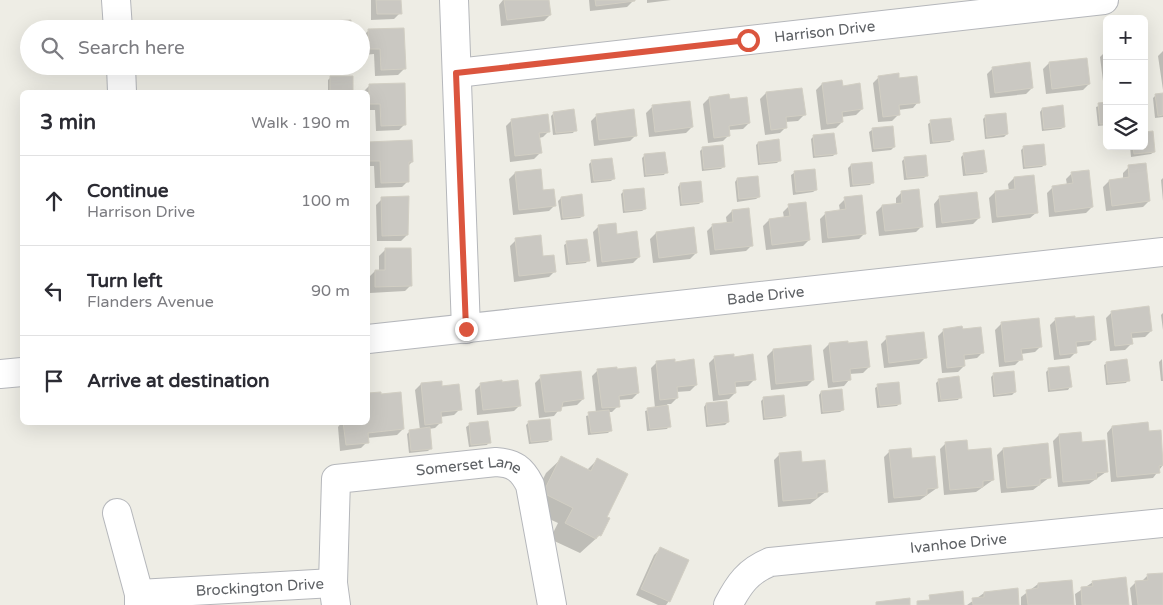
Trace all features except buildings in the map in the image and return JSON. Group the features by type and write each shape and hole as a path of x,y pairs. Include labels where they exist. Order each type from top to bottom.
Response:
{"street":[{"path":"116,0 117,20"},
{"path":"454,0 466,329"},
{"name":"Harrison Drive","path":"456,73 1104,0"},
{"path":"121,75 122,90"},
{"name":"Bade Drive","path":"370,339 1163,252"},
{"path":"0,374 20,372"},
{"name":"Somerset Lane","path":"334,594 336,479 496,462 511,463 523,472 530,485 552,605"},
{"path":"117,513 139,600"},
{"name":"Ivanhoe Drive","path":"728,605 740,582 755,568 770,562 1163,523"},
{"name":"Brockington Drive","path":"139,600 334,594"}],"route":[{"path":"466,329 456,73 748,40"}]}
